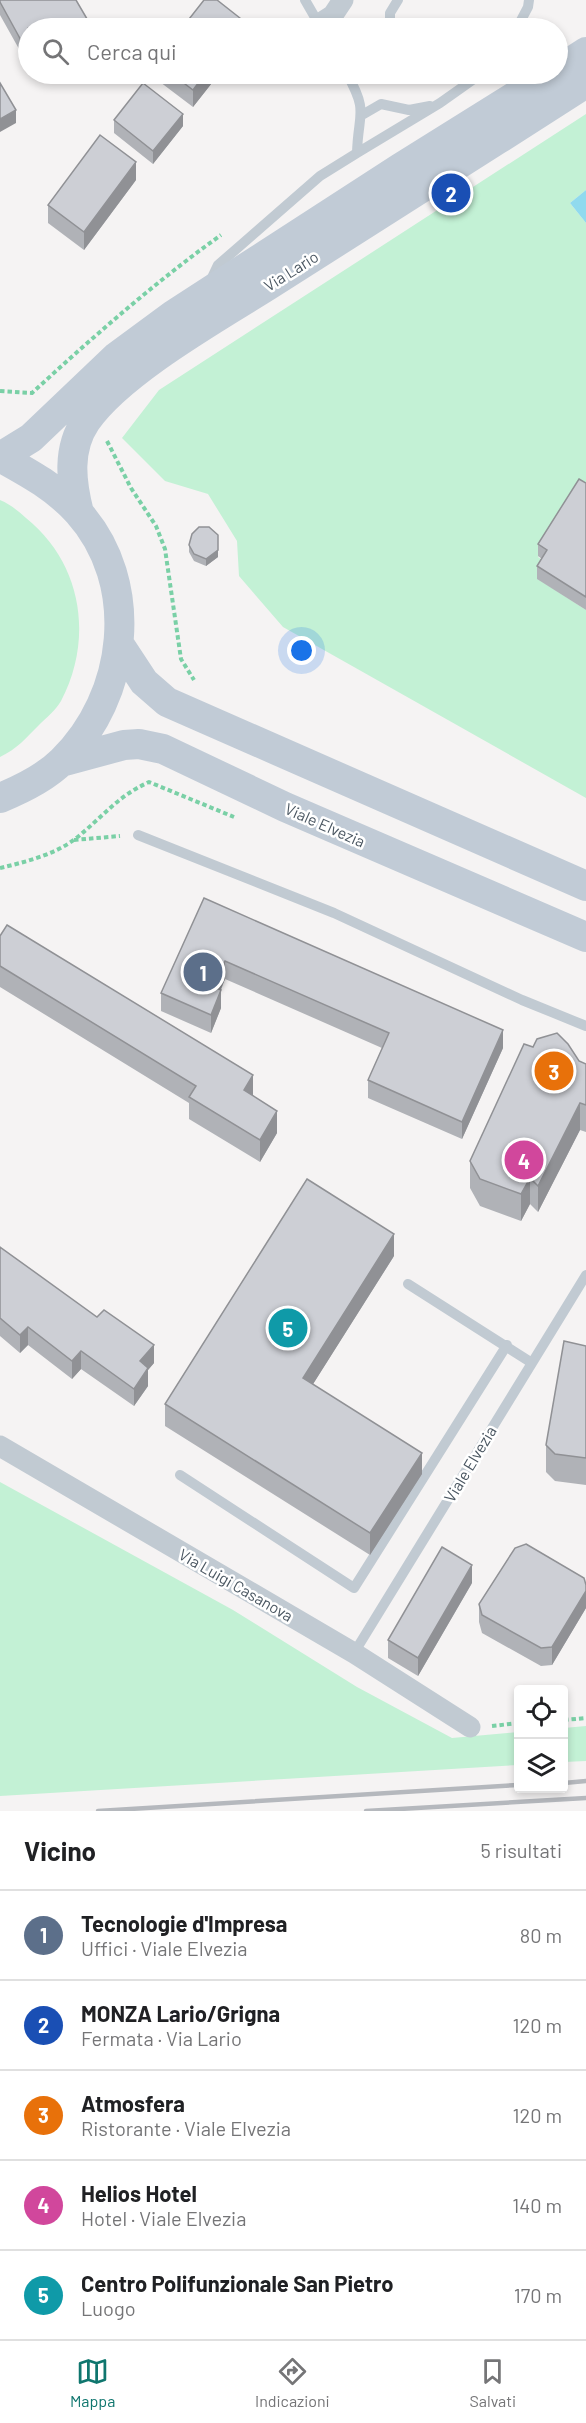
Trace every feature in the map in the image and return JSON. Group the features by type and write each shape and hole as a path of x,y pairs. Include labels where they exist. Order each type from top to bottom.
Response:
{"main road":[{"path":"568,64 586,52"},
{"name":"Via Lario","path":"79,513 71,476 75,446 86,421 118,388 157,357 219,316 586,83"},
{"name":"Via Lario","path":"0,457 31,438 116,357 206,293 535,84"},
{"path":"0,457 43,480 79,513 98,542 112,574 119,609 119,644 113,677 101,709 83,737 61,762 25,788 0,798"},
{"path":"119,644 144,682 167,702 586,886"},
{"name":"Viale Elvezia","path":"61,762 124,745 139,744 163,749 285,807 586,937"}],"street":[{"path":"329,18 343,0"},
{"name":"Via Luigi Casanova","path":"0,1446 354,1653 470,1727"}],"lane":[{"path":"305,0 315,18"},
{"path":"390,18 390,13 398,0"},
{"path":"522,18 529,0"},
{"path":"352,84 360,97 362,115 357,153"},
{"path":"206,293 218,265 320,176 468,84"},
{"path":"362,115 381,104 409,110 440,103"},
{"path":"138,835 334,913 522,1000 586,1026"},
{"name":"Viale Elvezia","path":"354,1653 586,1275"},
{"path":"408,1284 532,1363"},
{"path":"180,1475 354,1588 507,1345"}],"path":[{"path":"0,391 32,393 93,336 177,267 223,234"},
{"path":"105,437 131,488 156,526 165,549 181,659 192,680"},
{"path":"0,868 45,855 73,840 126,793 149,782"},
{"path":"73,840 138,835"},
{"path":"568,1720 586,1718"}],"green space":[{"path":"586,114 586,190 570,203 586,223 586,496 538,557 547,563 538,579 586,610 586,798 283,627 239,576 237,541 208,494 165,481 122,438 159,390"},
{"path":"0,500 26,518 45,536 60,557 77,603 79,627 77,652 71,677 61,701 54,711 21,743 0,757"},
{"path":"0,1482 233,1610 357,1687 452,1738 514,1732 514,1765 0,1796"},
{"path":"586,1726 586,1761 568,1762 568,1728"}],"water":[{"path":"586,190 586,223 570,203"}],"building":[{"path":"0,0 76,0 86,18 18,18 18,35"},
{"path":"204,0 217,0 240,18 190,18"},
{"path":"0,83 16,110 0,119"},
{"path":"142,84 183,114 153,151 114,120"},
{"path":"185,84 198,84 193,90"},
{"path":"100,135 136,162 84,232 48,205"},
{"path":"579,479 586,483 586,597 537,566 547,550 538,544"},
{"path":"199,527 209,527 218,535 218,550 206,559 194,554 189,545 192,534"},
{"path":"204,898 503,1030 462,1122 368,1080 389,1033 225,961 214,987 221,990 211,1015 161,993"},
{"path":"7,925 253,1075 244,1090 277,1111 260,1140 189,1097 196,1086 0,966 0,936"},
{"path":"557,1033 568,1044 579,1061 586,1064 586,1105 580,1103 538,1186 530,1178 521,1194 480,1179 470,1161 524,1044 533,1047 537,1039"},
{"path":"307,1179 394,1234 303,1378 422,1453 370,1533 165,1404"},
{"path":"0,1247 97,1317 104,1310 154,1345 140,1361 148,1368 134,1389 81,1351 72,1361 28,1327 20,1335 0,1318"},
{"path":"564,1341 586,1346 586,1458 555,1454 546,1445"},
{"path":"526,1544 584,1578 586,1585 586,1591 552,1647 541,1648 482,1615 479,1604 515,1548"},
{"path":"442,1547 472,1565 418,1658 388,1640"}],"railway":[{"path":"568,1783 586,1781"},
{"path":"98,1811 514,1785"},
{"path":"366,1811 586,1798"}],"place":[{"name":"MONZA Lario/Grigna","path":"451,193"},
{"name":"Tecnologie d'Impresa","path":"203,972"},
{"name":"Atmosfera","path":"554,1071"},
{"name":"Helios Hotel","path":"524,1160"},
{"name":"Centro Polifunzionale San Pietro","path":"288,1328"}]}
